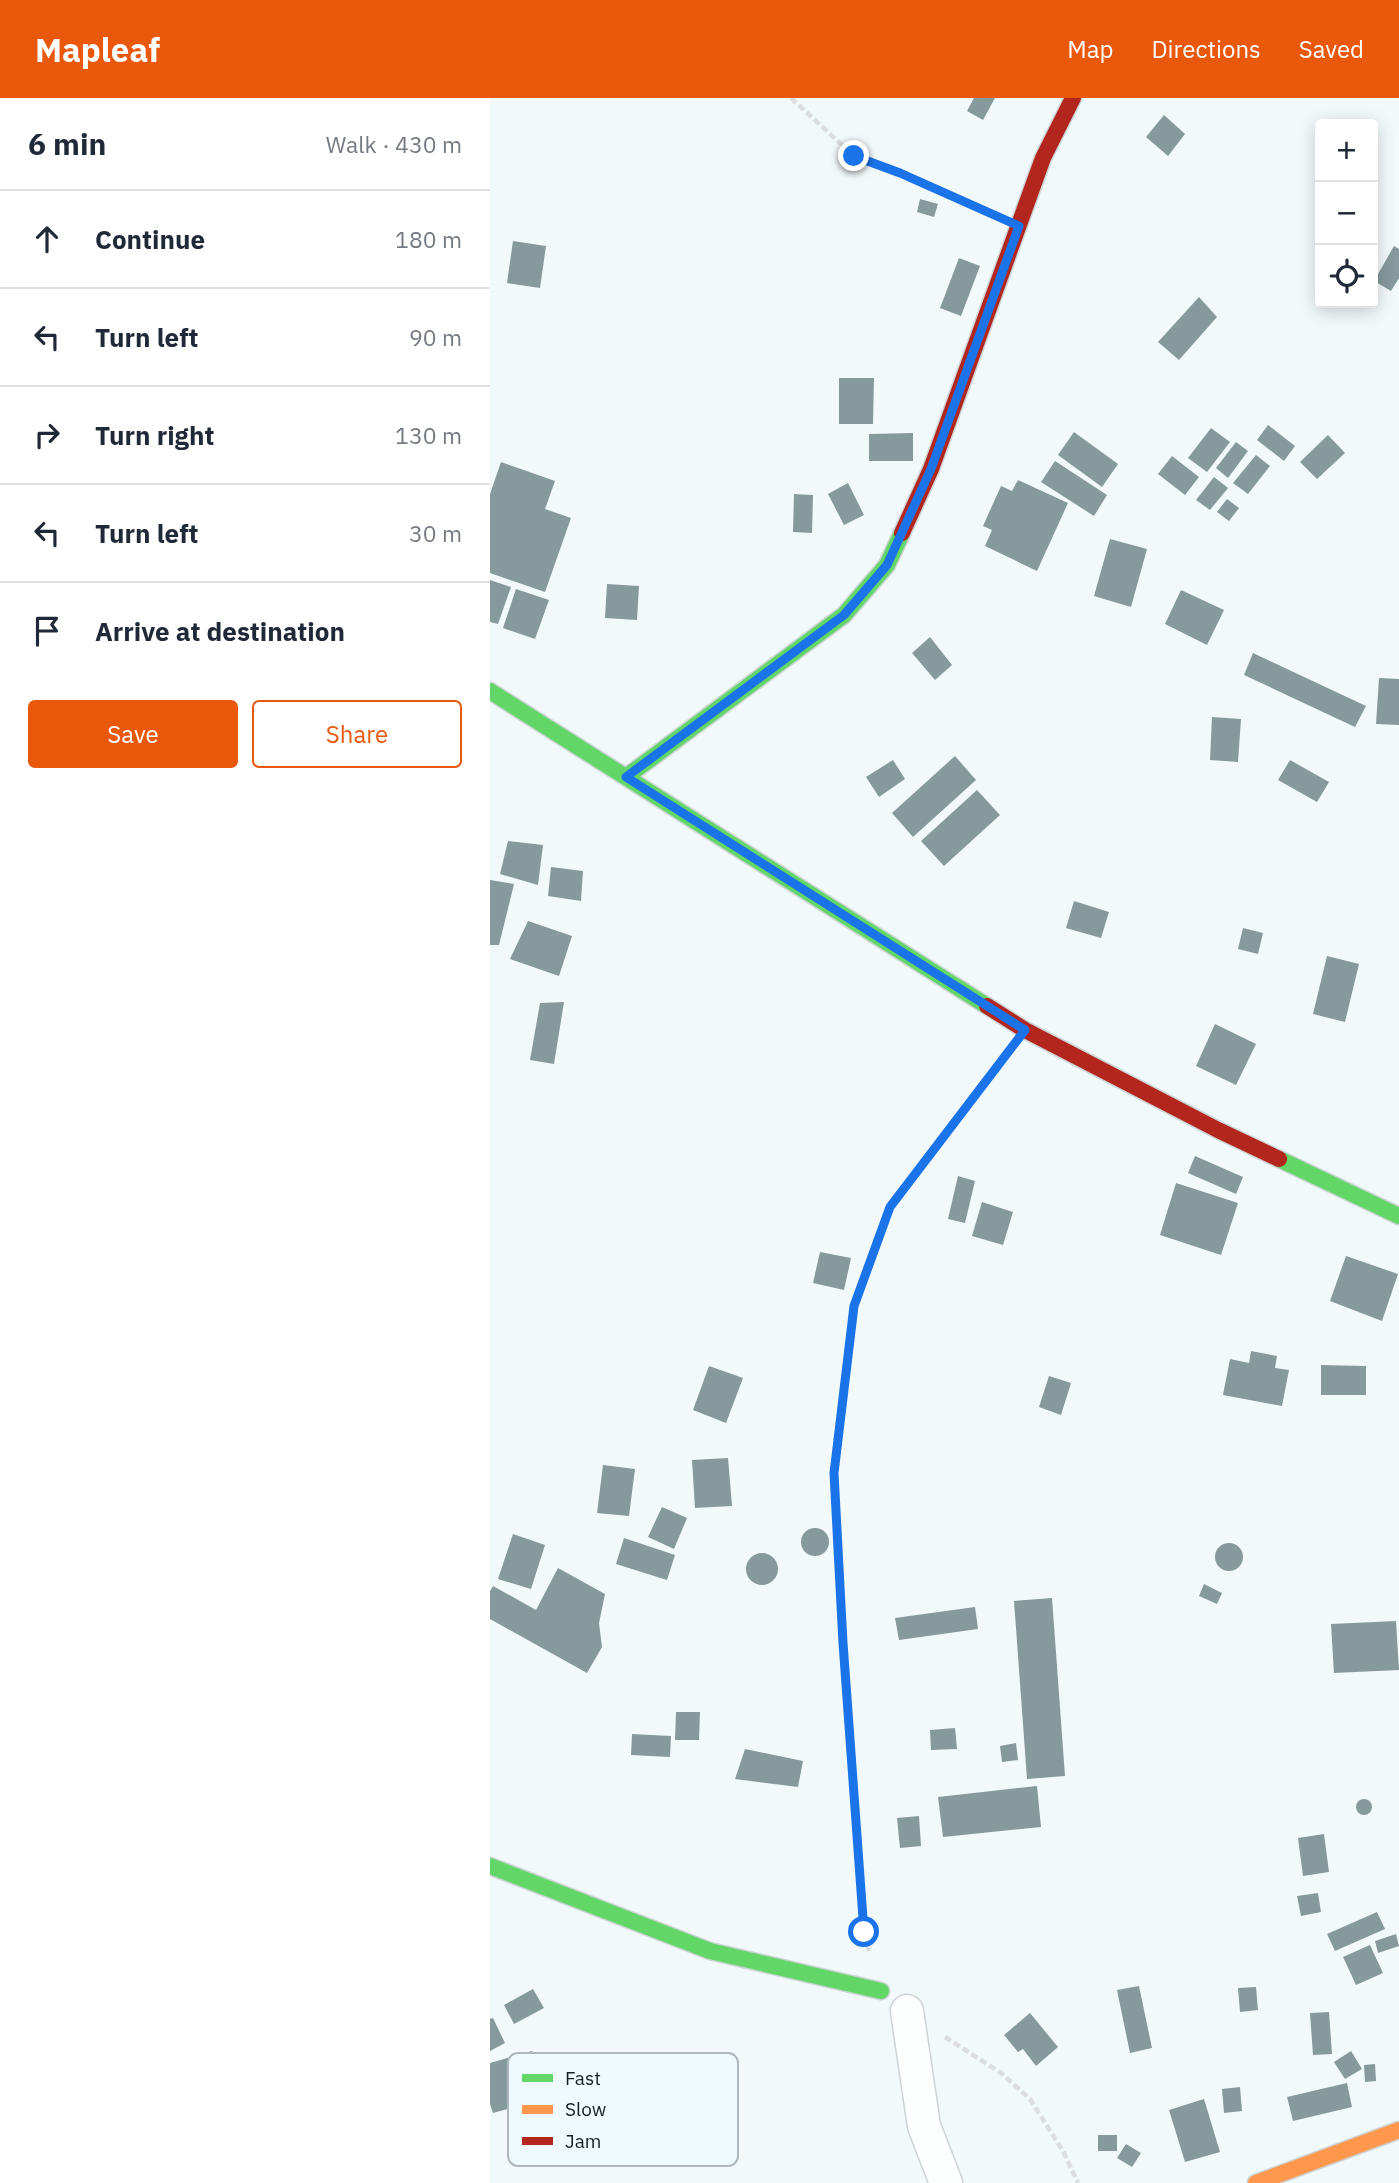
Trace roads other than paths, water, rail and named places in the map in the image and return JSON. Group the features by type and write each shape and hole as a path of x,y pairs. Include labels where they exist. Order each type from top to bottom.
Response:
{"street":[{"path":"626,777 844,615 887,565 931,469 1043,158 1073,98"},
{"path":"490,691 1025,1030 1218,1130 1399,1216"},
{"path":"490,1866 710,1951 881,1992"},
{"path":"907,2011 924,2126 946,2183"},
{"path":"1256,2183 1399,2130"}]}
